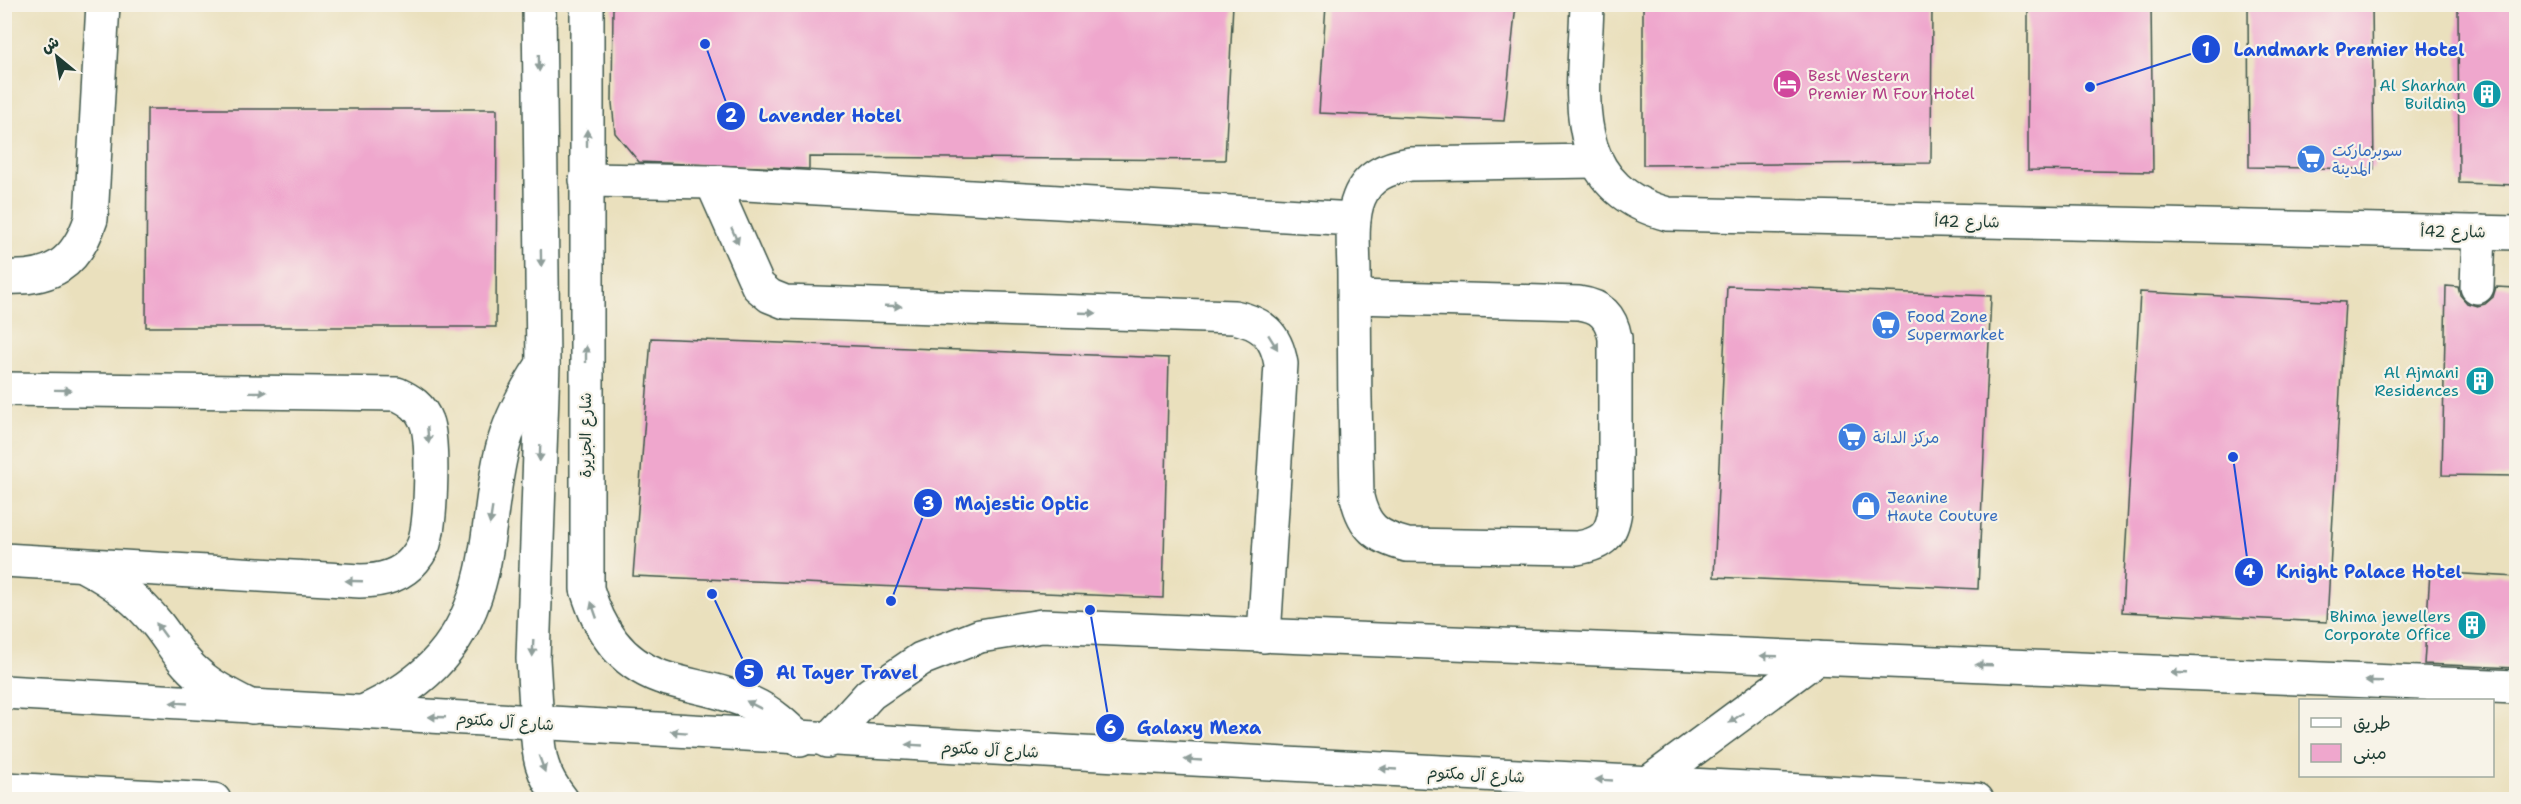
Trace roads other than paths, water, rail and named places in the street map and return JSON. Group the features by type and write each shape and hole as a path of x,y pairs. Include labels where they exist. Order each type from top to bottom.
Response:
{"main road":[{"path":"4,277 38,276 57,269 73,256 85,239 91,219 103,4"},
{"path":"539,4 543,364 533,659 538,754 548,783 562,800"},
{"name":"شارع الجزيرة","path":"587,4 585,559 587,589 596,618 613,644 634,663 660,676 727,693 755,705 814,740"},
{"name":"شارع 42أ","path":"1587,4 1584,111 1586,137 1595,161 1610,182 1630,199 1668,214 2517,233"},
{"path":"1354,297 1579,303 1593,305 1605,312 1613,325 1615,338 1615,510 1613,525 1605,537 1592,546 1577,548 1407,545 1389,540 1372,530 1361,515 1357,497 1354,297 1354,219 1359,197 1371,180 1388,168 1410,164 1595,161"},
{"path":"586,180 712,182 1354,219"},
{"path":"712,182 758,286 770,296 785,302 1234,317 1248,320 1261,327 1278,349 1281,364 1264,636"},
{"path":"2477,287 2479,232"},
{"path":"360,714 389,701 415,684 438,662 457,637 476,598 483,570 502,450 525,390 543,364"},
{"path":"4,389 390,393 409,399 420,408 429,434 428,521 425,542 414,561 397,574 379,581 4,560"},
{"path":"84,565 126,591 144,609 177,653 199,676 224,693 252,707"},
{"path":"814,740 870,694 921,659 980,636 1042,626 2517,687"},
{"path":"1648,783 1817,658"},
{"name":"شارع آل مكتوم","path":"4,692 814,740 1977,800"},
{"path":"4,789 68,796 214,800"}],"place":[{"name":"Lavender Hotel","path":"705,44"},
{"name":"Best Western Premier M Four Hotel","path":"1787,84"},
{"name":"Landmark Premier Hotel","path":"2090,87"},
{"name":"Al Sharhan Building","path":"2487,94"},
{"name":"سوبرماركت المدينة","path":"2311,159"},
{"name":"Food Zone Supermarket","path":"1886,325"},
{"name":"Al Ajmani Residences","path":"2480,381"},
{"name":"مركز الدانة","path":"1852,437"},
{"name":"Knight Palace Hotel","path":"2233,457"},
{"name":"Jeanine Haute Couture","path":"1866,506"},
{"name":"Al Tayer Travel","path":"712,594"},
{"name":"Majestic Optic","path":"891,601"},
{"name":"Galaxy Mexa","path":"1090,610"},
{"name":"Bhima jewellers Corporate Office","path":"2472,625"}]}
